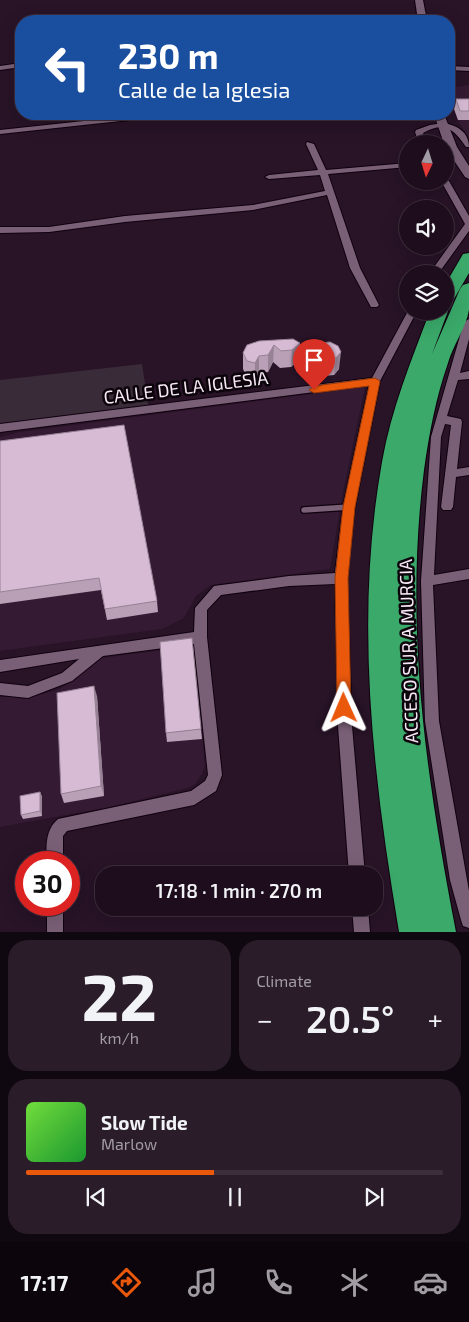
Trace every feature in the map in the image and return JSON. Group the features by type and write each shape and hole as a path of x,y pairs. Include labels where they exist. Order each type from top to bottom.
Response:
{"highway":[{"path":"454,284 469,258"},
{"name":"ACCESO SUR A MURCIA","path":"441,932 428,862 414,761 403,610 405,549 411,481 425,406 449,332 469,288"},
{"name":"ACCESO SUR A MURCIA","path":"414,932 394,819 388,758 381,653 382,572 386,511 400,428 413,379 436,320"}],"main road":[{"path":"419,0 421,15"},
{"path":"440,120 451,146 469,175"}],"street":[{"path":"0,68 15,66"},
{"path":"455,68 469,69"},
{"path":"0,132 111,120"},
{"path":"420,135 419,132 440,120 459,131 469,145"},
{"path":"310,144 323,172 355,268 374,305"},
{"path":"269,177 399,166"},
{"path":"439,265 469,224 450,190"},
{"path":"0,230 81,227 124,219 214,212 302,200 329,192"},
{"path":"356,866 345,726 341,578 349,507 375,381 407,320"},
{"path":"469,322 441,419 434,456 427,581 432,720 458,880 469,920"},
{"path":"453,377 469,375"},
{"name":"CALLE DE LA IGLESIA","path":"0,428 375,381"},
{"path":"441,419 456,422 469,420"},
{"path":"446,507 456,422"},
{"path":"434,456 452,459"},
{"path":"450,474 469,472"},
{"path":"427,581 469,574"},
{"path":"55,851 55,835 57,828 62,824 194,798 211,786 215,774 200,637 201,608 218,590 289,581 341,578"},
{"path":"0,666 200,637"},
{"path":"0,689 28,692 67,677 101,650"},
{"path":"55,916 55,932"},
{"path":"361,916 362,932"}],"lane":[{"path":"304,510 349,507"}],"shaded area":[{"path":"469,85 469,139 455,112 455,87"},
{"path":"142,364 149,410 0,428 0,380"},
{"path":"365,387 342,497 330,569 211,585 196,596 184,618 162,629 0,651 0,437 20,432"},
{"path":"193,646 205,765 202,774 195,784 188,788 110,807 0,827 0,697 31,697 60,689 102,658"}],"building":[{"path":"456,99 469,99 469,111 460,111"},
{"path":"293,339 300,343 292,350 281,351 274,345 268,355 259,356 255,363 247,361 243,353 247,345 259,341"},
{"path":"330,342 338,346 341,352 336,358 326,359 318,355 315,348 320,343"},
{"path":"124,425 157,601 105,609 99,578 0,592 0,441"},
{"path":"192,638 201,729 166,733 160,642"},
{"path":"94,686 101,786 61,794 57,693"},
{"path":"40,792 40,811 21,815 20,796"}],"route":[{"path":"314,390 375,381 349,507 341,578 344,708"}]}
